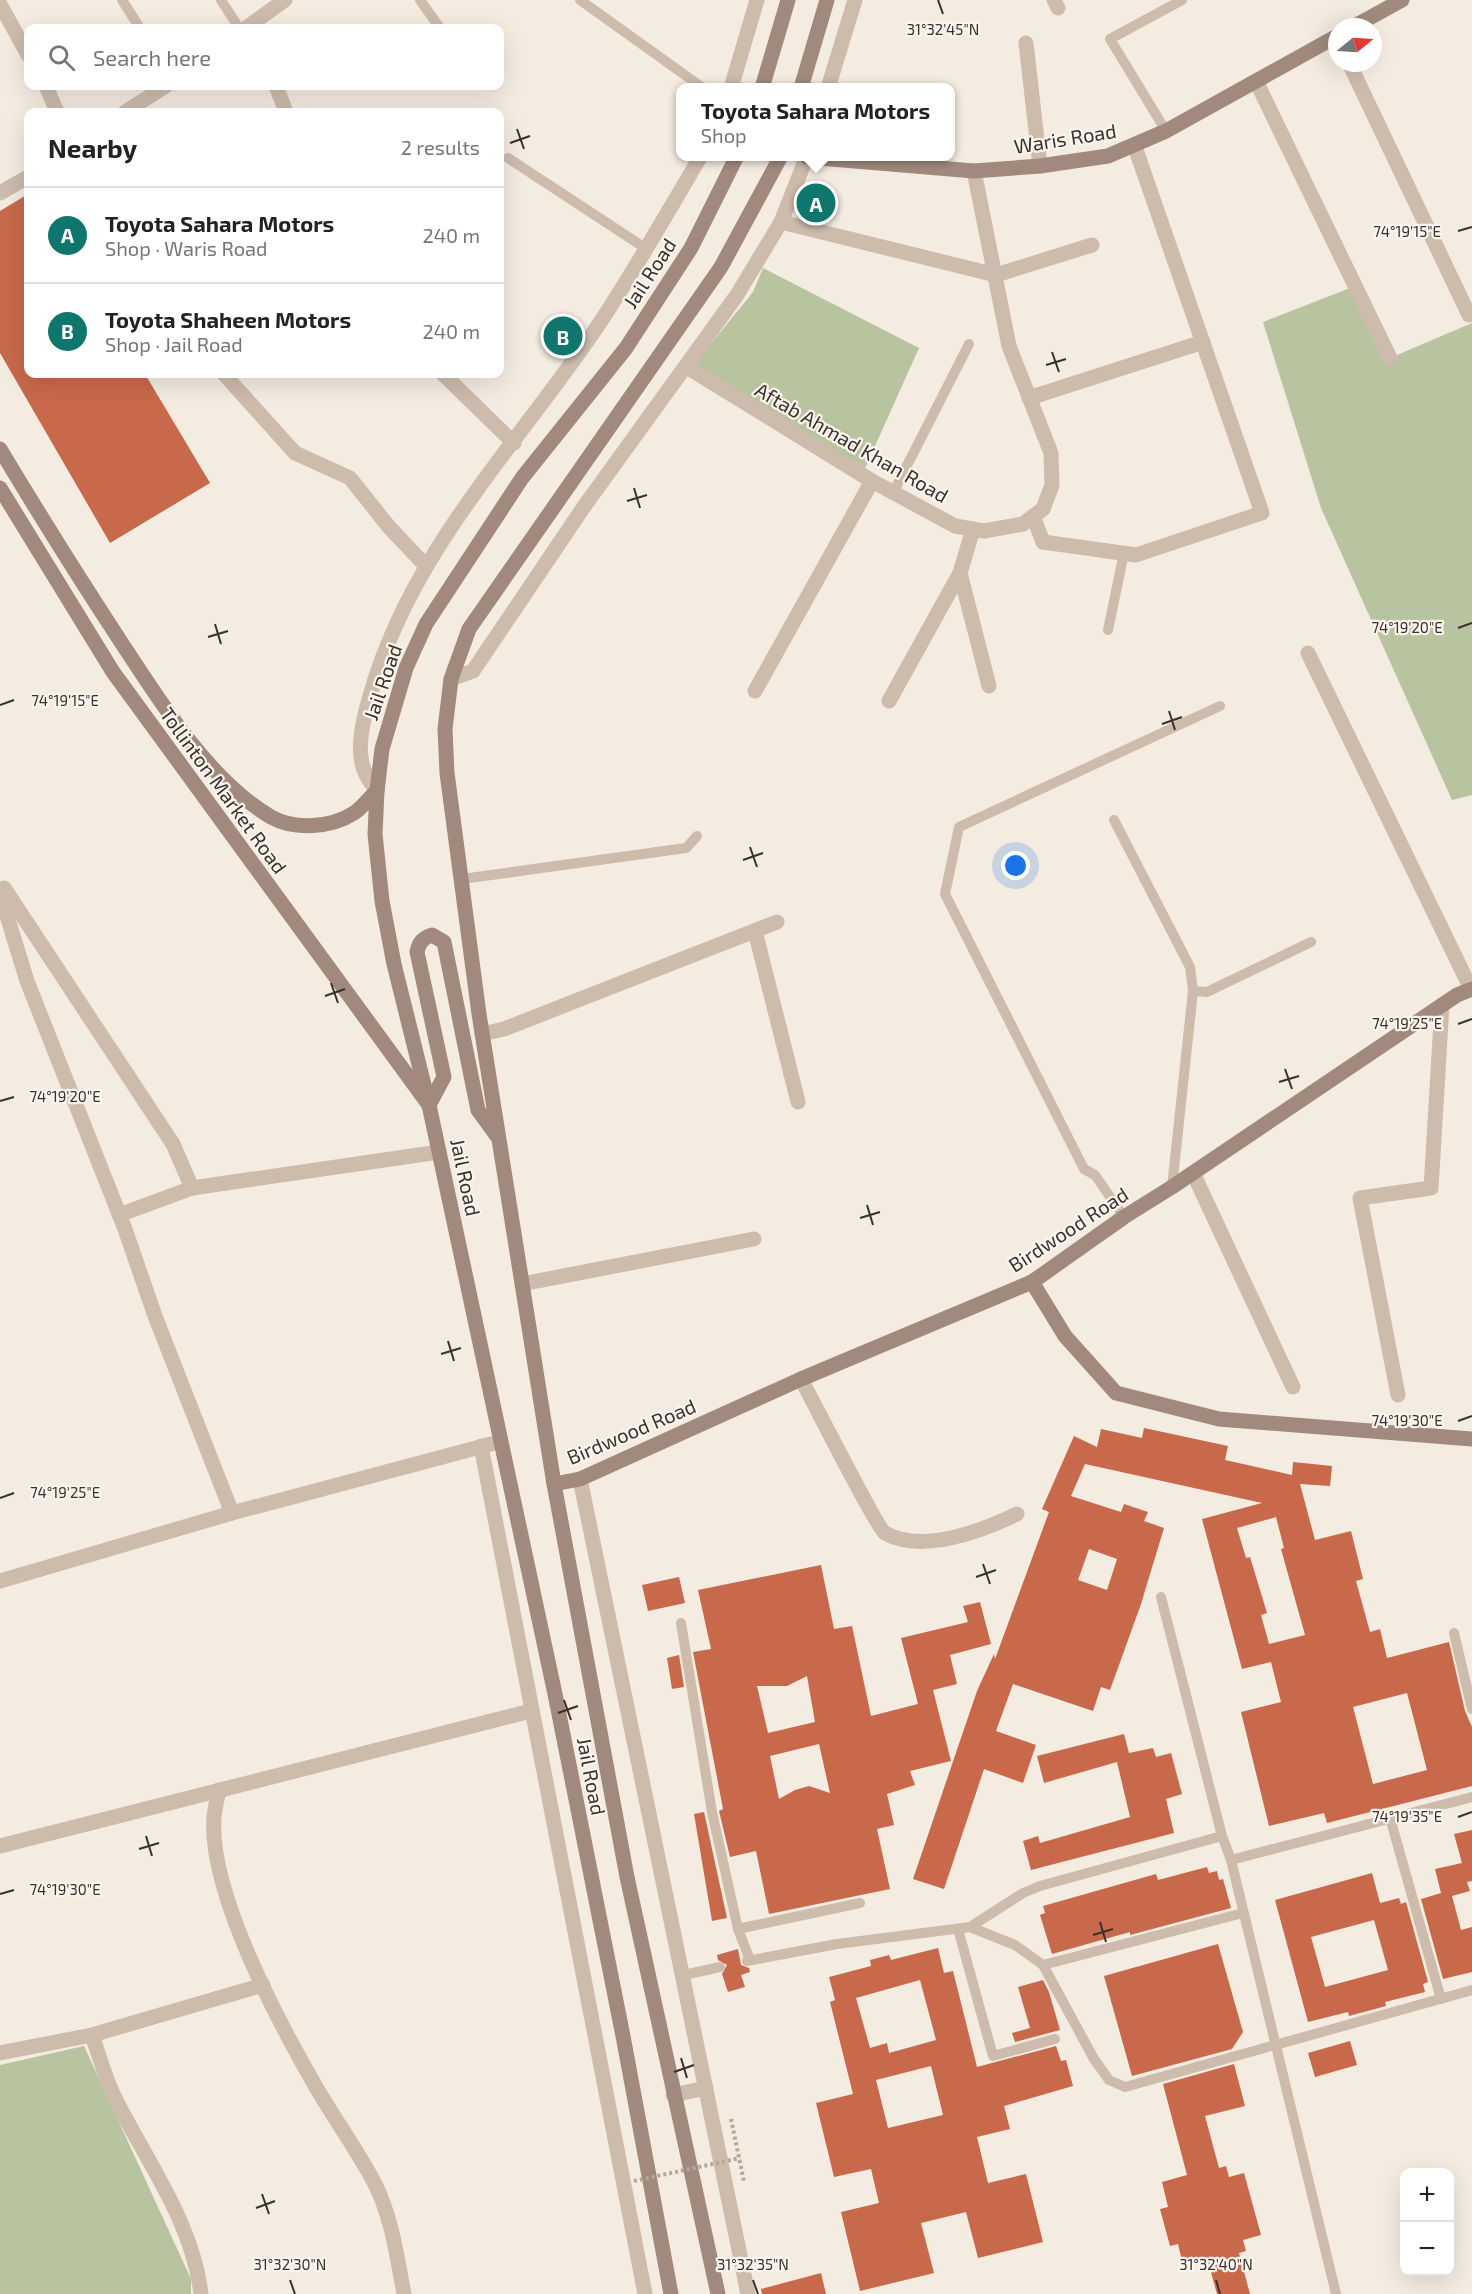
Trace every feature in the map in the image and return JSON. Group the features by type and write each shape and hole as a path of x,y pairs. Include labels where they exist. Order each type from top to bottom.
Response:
{"main road":[{"path":"763,83 788,0"},
{"path":"802,83 827,0"},
{"path":"1369,18 1402,0"},
{"name":"Waris Road","path":"855,161 974,171 1040,166 1108,156 1135,147 1166,131 1328,42"},
{"name":"Jail Road","path":"671,2294 623,2036 555,1694 429,1105 404,1011 382,901 375,834 382,749 406,668 426,624 522,478 626,348 691,248 734,161"},
{"name":"Jail Road","path":"718,2294 627,1878 554,1484 482,1034 445,729 451,679 469,629 721,267 778,161"},
{"name":"Tollinton Market Road","path":"0,449 70,564 162,705 203,758 242,794 272,817 294,825 314,826 354,813 377,791"},
{"name":"Tollinton Market Road","path":"0,488 113,672 429,1105"},
{"path":"429,1105 444,1077 417,952 424,938 432,935 439,937 448,950 478,1110 500,1140"},
{"name":"Birdwood Road","path":"554,1484 580,1479 801,1379 1032,1282 1124,1217 1442,1005 1471,989"},
{"path":"1032,1282 1065,1336 1116,1394 1220,1419 1472,1439"}],"street":[{"path":"252,24 285,0"},
{"path":"732,83 757,0"},
{"path":"829,83 855,0"},
{"path":"0,4 24,48"},
{"path":"1026,43 1040,166"},
{"path":"1353,72 1469,315"},
{"path":"1256,81 1390,358"},
{"path":"48,90 55,108"},
{"path":"131,108 160,90"},
{"path":"278,90 284,108"},
{"path":"974,171 1010,346 1051,453 1052,485 1043,510 1034,516 1043,542 1136,555 1262,513 1135,147"},
{"path":"377,791 361,761 364,718 378,666 400,611 425,566 467,502 514,443 597,327 698,161"},
{"path":"451,679 473,671 584,508 687,367 749,276 781,222 805,161"},
{"path":"0,193 24,179"},
{"path":"781,222 996,275 1092,245"},
{"path":"1029,398 1203,342"},
{"name":"Aftab Ahmad Khan Road","path":"687,367 872,481 955,526 984,531 1023,524 1034,516"},
{"path":"228,378 295,453 350,478 389,527 425,566"},
{"path":"447,378 514,443"},
{"path":"755,691 872,481"},
{"path":"889,701 960,573 973,529"},
{"path":"960,573 989,686"},
{"path":"1308,653 1471,989"},
{"path":"0,883 173,1144 192,1188"},
{"path":"0,893 27,981 119,1215 155,1316 232,1514"},
{"path":"482,1034 504,1029 777,922"},
{"path":"755,931 798,1102"},
{"path":"1398,1395 1360,1198 1431,1188 1442,1005"},
{"path":"119,1215 192,1188 439,1152"},
{"path":"1193,1173 1293,1387"},
{"path":"522,1284 754,1239"},
{"path":"801,1379 883,1532 910,1543 981,1531 1017,1514"},
{"path":"0,1581 232,1514 500,1442"},
{"path":"481,1446 645,2294"},
{"path":"580,1479 748,2294"},
{"path":"0,1846 531,1711"},
{"path":"219,1790 214,1818 217,1859 232,1915 263,1985 315,2086 375,2185 390,2224 404,2294"},
{"path":"0,2053 92,2036 263,1985"},
{"path":"92,2036 113,2094 176,2214 195,2265 201,2294"},
{"path":"674,2095 706,2088"}],"lane":[{"path":"122,0 137,24"},
{"path":"221,0 245,24"},
{"path":"420,0 437,24"},
{"path":"580,0 697,83"},
{"path":"1166,131 1110,39 1182,0"},
{"path":"508,158 645,248"},
{"path":"893,493 969,344"},
{"path":"1108,630 1125,553"},
{"path":"1124,1217 1095,1175 1084,1169 945,894 959,827 1220,706"},
{"path":"1114,820 1190,967 1193,991 1172,1187"},
{"path":"462,879 686,848 697,836"},
{"path":"1193,991 1207,992 1311,942"},
{"path":"1161,1597 1222,1836 1232,1860 1336,2294"},
{"path":"681,1623 712,1812 738,1929 749,1960 837,1944 970,1927 1023,1893 1041,1886 1222,1836"},
{"path":"1454,1633 1472,1709"},
{"path":"1232,1860 1472,1797"},
{"path":"1390,1818 1441,1999"},
{"path":"738,1929 860,1903"},
{"path":"1043,1965 1243,1913"},
{"path":"970,1927 1015,1945 1043,1965 1094,2059 1109,2080 1125,2087 1275,2047 1472,1990"},
{"path":"958,1929 993,2056 1055,2039"},
{"path":"684,1976 720,1967"}],"path":[{"path":"634,2181 740,2158 731,2117"}],"green space":[{"path":"763,268 919,348 862,475 692,367 753,292"},
{"path":"1355,286 1390,358 1472,323 1472,795 1452,800 1321,508 1263,322"},
{"path":"84,2046 191,2279 191,2294 0,2294 0,2065"}],"building":[{"path":"24,196 24,378 147,378 210,483 110,543 0,353 0,211"},
{"path":"1144,1428 1228,1446 1225,1460 1292,1475 1293,1462 1332,1466 1330,1486 1300,1484 1315,1540 1351,1531 1363,1579 1356,1581 1370,1632 1380,1629 1387,1658 1449,1642 1465,1711 1472,1727 1472,1786 1327,1823 1324,1813 1269,1826 1241,1712 1281,1702 1271,1662 1242,1669 1202,1519 1262,1503 1085,1464 1071,1496 1121,1512 1124,1504 1148,1512 1144,1521 1164,1528 1141,1604 1110,1690 1101,1687 1093,1711 1013,1684 996,1731 1036,1745 1023,1783 984,1769 944,1889 913,1879 977,1691 994,1654 995,1659 1049,1512 1042,1509 1074,1436 1097,1447 1101,1429 1142,1438","holes":["1276,1517 1284,1548 1281,1549 1305,1635 1269,1644 1261,1615 1267,1613 1250,1557 1246,1558 1237,1528","1089,1549 1117,1559 1107,1590 1078,1580","1407,1693 1427,1770 1373,1784 1353,1707"]},
{"path":"821,1565 834,1629 852,1626 871,1716 918,1704 901,1638 968,1622 963,1606 980,1602 991,1644 950,1655 957,1684 933,1690 951,1761 910,1771 915,1785 887,1794 894,1825 877,1829 890,1889 769,1914 756,1851 730,1857 719,1811 723,1809 693,1652 711,1649 698,1590","holes":["807,1676 815,1722 768,1733 757,1686 787,1686","819,1744 830,1793 809,1786 795,1790 779,1799 770,1756"]},
{"path":"679,1577 685,1603 648,1611 642,1585"},
{"path":"679,1655 684,1687 672,1689 667,1658"},
{"path":"1124,1734 1129,1753 1153,1748 1156,1757 1171,1753 1182,1794 1166,1799 1174,1833 1031,1870 1023,1841 1038,1836 1040,1843 1130,1817 1117,1762 1044,1783 1037,1756"},
{"path":"704,1812 727,1918 712,1921 694,1814"},
{"path":"1472,1830 1472,1881 1467,1882 1470,1891 1452,1896 1461,1930 1472,1927 1472,1972 1443,1979 1421,1899 1441,1893 1435,1869 1462,1863 1454,1834"},
{"path":"1207,1867 1209,1873 1217,1871 1219,1880 1223,1879 1231,1908 1130,1935 1130,1932 1052,1954 1040,1915 1045,1913 1043,1906 1156,1874 1158,1880"},
{"path":"1372,1873 1380,1903 1399,1898 1401,1904 1406,1902 1428,1982 1423,1984 1425,1992 1385,2002 1386,2006 1349,2016 1348,2012 1308,2022 1275,1900","holes":["1374,1920 1388,1970 1325,1987 1311,1937"]},
{"path":"1218,1944 1243,2032 1232,2049 1132,2076 1104,1976"},
{"path":"938,1948 944,1973 953,1971 977,2067 1056,2046 1061,2061 1066,2060 1073,2086 1004,2106 1010,2129 977,2137 988,2183 1026,2174 1043,2242 978,2258 966,2212 921,2223 934,2273 860,2291 841,2212 879,2203 871,2169 834,2177 816,2103 853,2094 830,2002 835,2000 829,1977 871,1966 870,1960 889,1955 891,1960","holes":["920,1980 936,2040 889,2053 887,2043 870,2048 856,1998","931,2066 943,2115 888,2128 876,2080"]},
{"path":"738,1949 741,1965 749,1968 750,1972 741,1975 745,1987 728,1992 722,1974 727,1965 718,1960 717,1955"},
{"path":"1043,1980 1049,1992 1060,2030 1015,2042 1012,2033 1030,2028 1018,1987"},
{"path":"1350,2041 1357,2065 1315,2077 1308,2053"},
{"path":"1234,2064 1245,2106 1205,2116 1219,2168 1226,2166 1229,2177 1244,2173 1261,2235 1243,2240 1246,2251 1239,2253 1250,2294 1217,2294 1207,2258 1183,2265 1178,2244 1170,2246 1160,2209 1168,2207 1162,2182 1187,2175 1163,2084"},
{"path":"821,2273 826,2294 762,2294 761,2289"}],"place":[{"name":"Toyota Sahara Motors","path":"816,203"},
{"name":"Toyota Shaheen Motors","path":"563,336"}]}
